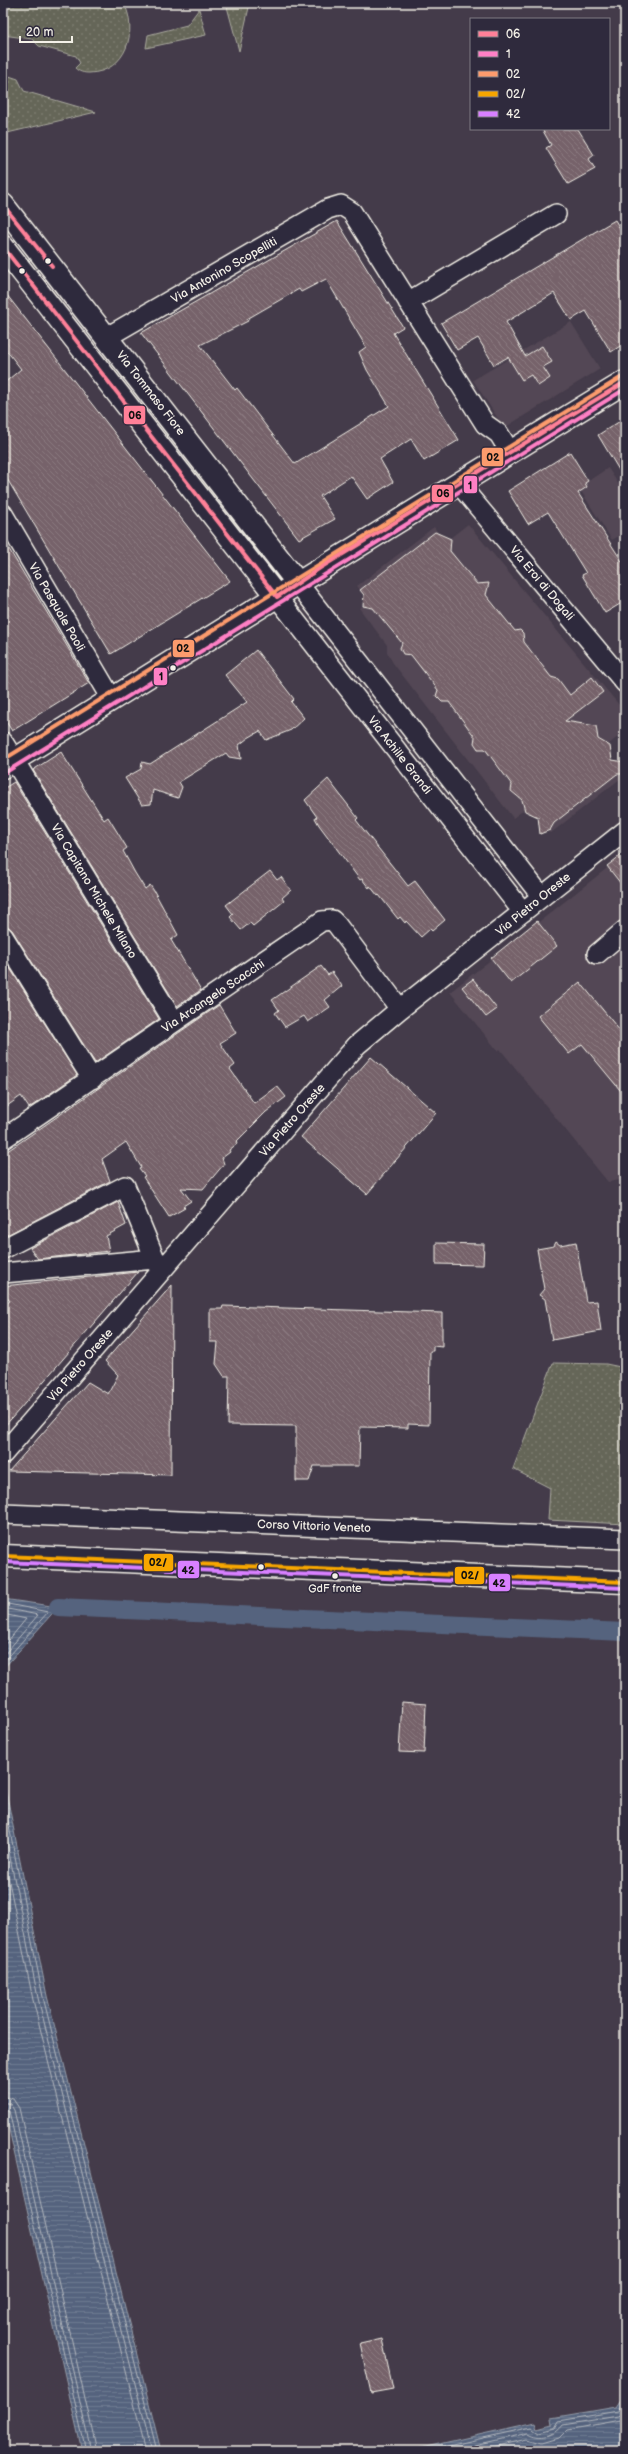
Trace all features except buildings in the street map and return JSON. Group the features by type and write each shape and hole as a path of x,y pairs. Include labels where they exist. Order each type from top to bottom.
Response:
{"main road":[{"name":"Via Tommaso Fiore","path":"3,205 297,582"},
{"path":"3,247 236,547 277,597"},
{"path":"7,757 112,699 277,597 297,582 625,382"},
{"path":"236,547 246,549 252,546 256,541 257,531"},
{"path":"3,1556 625,1582"}],"street":[{"name":"Via Antonino Scopelliti","path":"107,337 328,209 341,205 352,212 408,302"},
{"path":"510,452 499,434 485,424 408,302 556,214"},
{"name":"Via Eroi di Dogali","path":"459,484 625,683"},
{"name":"Via Pasquale Paoli","path":"3,514 112,699"},
{"name":"Via Achille Grandi","path":"297,582 542,897"},
{"name":"Via Achille Grandi","path":"277,597 523,912"},
{"name":"Via Capitano Michele Milano","path":"7,757 174,1022"},
{"name":"Via Pietro Oreste","path":"3,1454 160,1263 357,1046 400,1009 625,831"},
{"name":"Via Arcangelo Scacchi","path":"3,1139 322,921 332,920 400,1009"},
{"path":"597,954 625,930"},
{"path":"3,936 92,1079"},
{"path":"3,1249 125,1186 160,1263 3,1273"},
{"name":"Corso Vittorio Veneto","path":"3,1514 625,1539"}],"shaded area":[{"path":"571,322 600,369 504,428 473,380"},
{"path":"608,468 619,485 625,482 625,532 612,540 581,491 587,487 585,483"},
{"path":"468,524 625,712 625,731 609,744 611,749 609,754 615,763 624,763 625,775 551,833 543,831 541,821 534,811 525,809 513,818 393,663 387,652 387,645 359,608 365,605 365,596 357,586 434,527 441,537 449,539"},
{"path":"625,854 625,1179 608,1182 500,1049 498,1051 450,992"}],"green space":[{"path":"39,3 124,3 130,26 126,48 120,58 112,66 102,71 89,73 75,68 80,63 76,56 39,46 32,39 3,35 3,6"},
{"path":"226,3 250,3 239,51"},
{"path":"199,9 206,35 146,48 148,35 187,25"},
{"path":"3,74 18,79 24,91 96,112 3,134"},
{"path":"553,1363 606,1364 625,1368 625,1524 548,1520 550,1488 513,1469"}],"water":[{"path":"3,1599 58,1607 3,1669"},
{"path":"3,1776 47,1996 161,2451 82,2451 3,2103"},
{"path":"625,2392 625,2451 408,2451 536,2422 538,2428 553,2424 552,2418 616,2407 622,2398 621,2393"}],"waterway":[{"path":"58,1607 625,1632"}],"transit line":[{"name":"06","path":"3,205 52,266"},
{"name":"06","path":"3,247 277,597 320,568 625,382"},
{"name":"02","path":"3,760 622,377"},
{"name":"1","path":"6,772 625,389"},
{"name":"02/","path":"3,1556 625,1582"},
{"name":"42","path":"3,1562 625,1588"}],"place":[{"name":"GdF fronte","path":"335,1576"}]}
